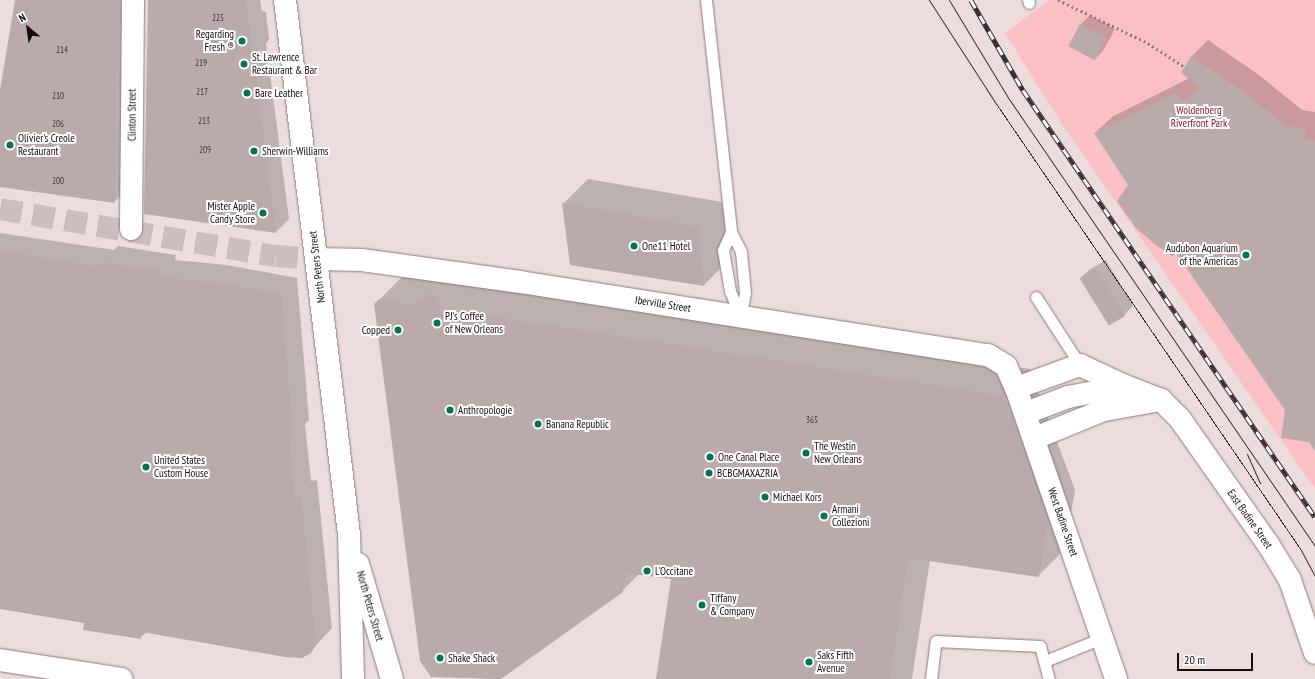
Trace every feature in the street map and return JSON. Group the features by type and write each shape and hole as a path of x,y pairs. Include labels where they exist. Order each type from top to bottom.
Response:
{"street":[{"name":"Clinton Street","path":"131,229 133,0"},
{"name":"North Peters Street","path":"285,0 349,534 353,679"},
{"name":"Iberville Street","path":"316,259 362,260 740,316 988,355 1006,366"},
{"name":"East Badine Street","path":"1080,365 1125,386 1160,400 1180,419 1268,544 1290,580 1315,653"},
{"path":"1016,388 1080,365"},
{"name":"West Badine Street","path":"1006,366 1026,413 1116,679"},
{"path":"1026,413 1068,397 1125,386"},
{"path":"1034,438 1104,410 1160,400"},
{"name":"North Peters Street","path":"349,534 392,679"},
{"path":"0,660 122,679"}],"lane":[{"path":"706,0 731,232 741,252 745,293 740,316"},
{"path":"731,232 723,250 730,291 740,316"},
{"path":"1036,297 1080,365"},
{"path":"1045,661 1102,638"},
{"path":"931,679 936,641 1040,646 1045,661 1048,679"}],"path":[{"path":"1058,0 1148,43 1183,66"}],"green space":[{"name":"Woldenberg Riverfront Park","path":"1049,0 1315,0 1315,489 1063,126 1005,33"}],"building":[{"path":"15,0 118,0 115,203 0,187 0,90"},
{"path":"148,0 246,0 276,233 144,214"},
{"path":"1080,24 1106,38 1095,60 1068,46"},
{"name":"Audubon Aquarium of the Americas","path":"1191,56 1243,91 1286,126 1306,129 1304,138 1315,141 1315,451 1309,442 1281,438 1285,410 1176,253 1172,256 1136,228 1117,201 1128,185 1094,133 1176,92 1182,101 1201,88 1181,73"},
{"name":"One11 Hotel","path":"562,203 698,227 704,286 570,265"},
{"name":"United States Custom House","path":"0,250 100,267 101,262 160,271 159,276 209,283 209,281 281,294 293,437 289,438 295,496 301,496 316,645 311,653 302,658 285,657 142,632 141,639 83,630 84,623 0,609"},
{"path":"1096,269 1125,316 1109,326 1080,279"},
{"name":"One Canal Place","path":"432,292 444,309 1003,396 1049,517 1039,577 908,558 890,679 656,679 671,579 625,573 623,592 501,679 431,677 420,661 374,304 379,299 414,305"}],"tunnel":[{"path":"0,209 276,256 316,259"}],"tram line":[{"path":"929,0 997,105 1301,550 1315,576"},
{"path":"949,0 1009,99 1315,546"},
{"path":"1247,454 1260,483"}],"railway":[{"path":"971,0 1023,90 1315,517"}],"place":[{"name":"Regarding Fresh ®","path":"242,41"},
{"name":"St. Lawrence Restaurant & Bar","path":"244,64"},
{"name":"Bare Leather","path":"247,93"},
{"name":"Olivier's Creole Restaurant","path":"10,145"},
{"name":"Sherwin-Williams","path":"254,151"},
{"name":"Mister Apple Candy Store","path":"263,213"},
{"name":"One11 Hotel","path":"634,246"},
{"name":"Audubon Aquarium of the Americas","path":"1246,255"},
{"name":"PJ's Coffee of New Orleans","path":"437,323"},
{"name":"Copped","path":"398,330"},
{"name":"Anthropologie","path":"450,410"},
{"name":"Banana Republic","path":"538,424"},
{"name":"The Westin New Orleans","path":"806,453"},
{"name":"One Canal Place","path":"710,457"},
{"name":"United States Custom House","path":"146,467"},
{"name":"BCBGMAXAZRIA","path":"709,473"},
{"name":"Michael Kors","path":"765,497"},
{"name":"Armani Collezioni","path":"824,516"},
{"name":"L'Occitane","path":"647,571"},
{"name":"Tiffany & Company","path":"702,605"},
{"name":"Shake Shack","path":"440,658"},
{"name":"Saks Fifth Avenue","path":"809,662"}]}
